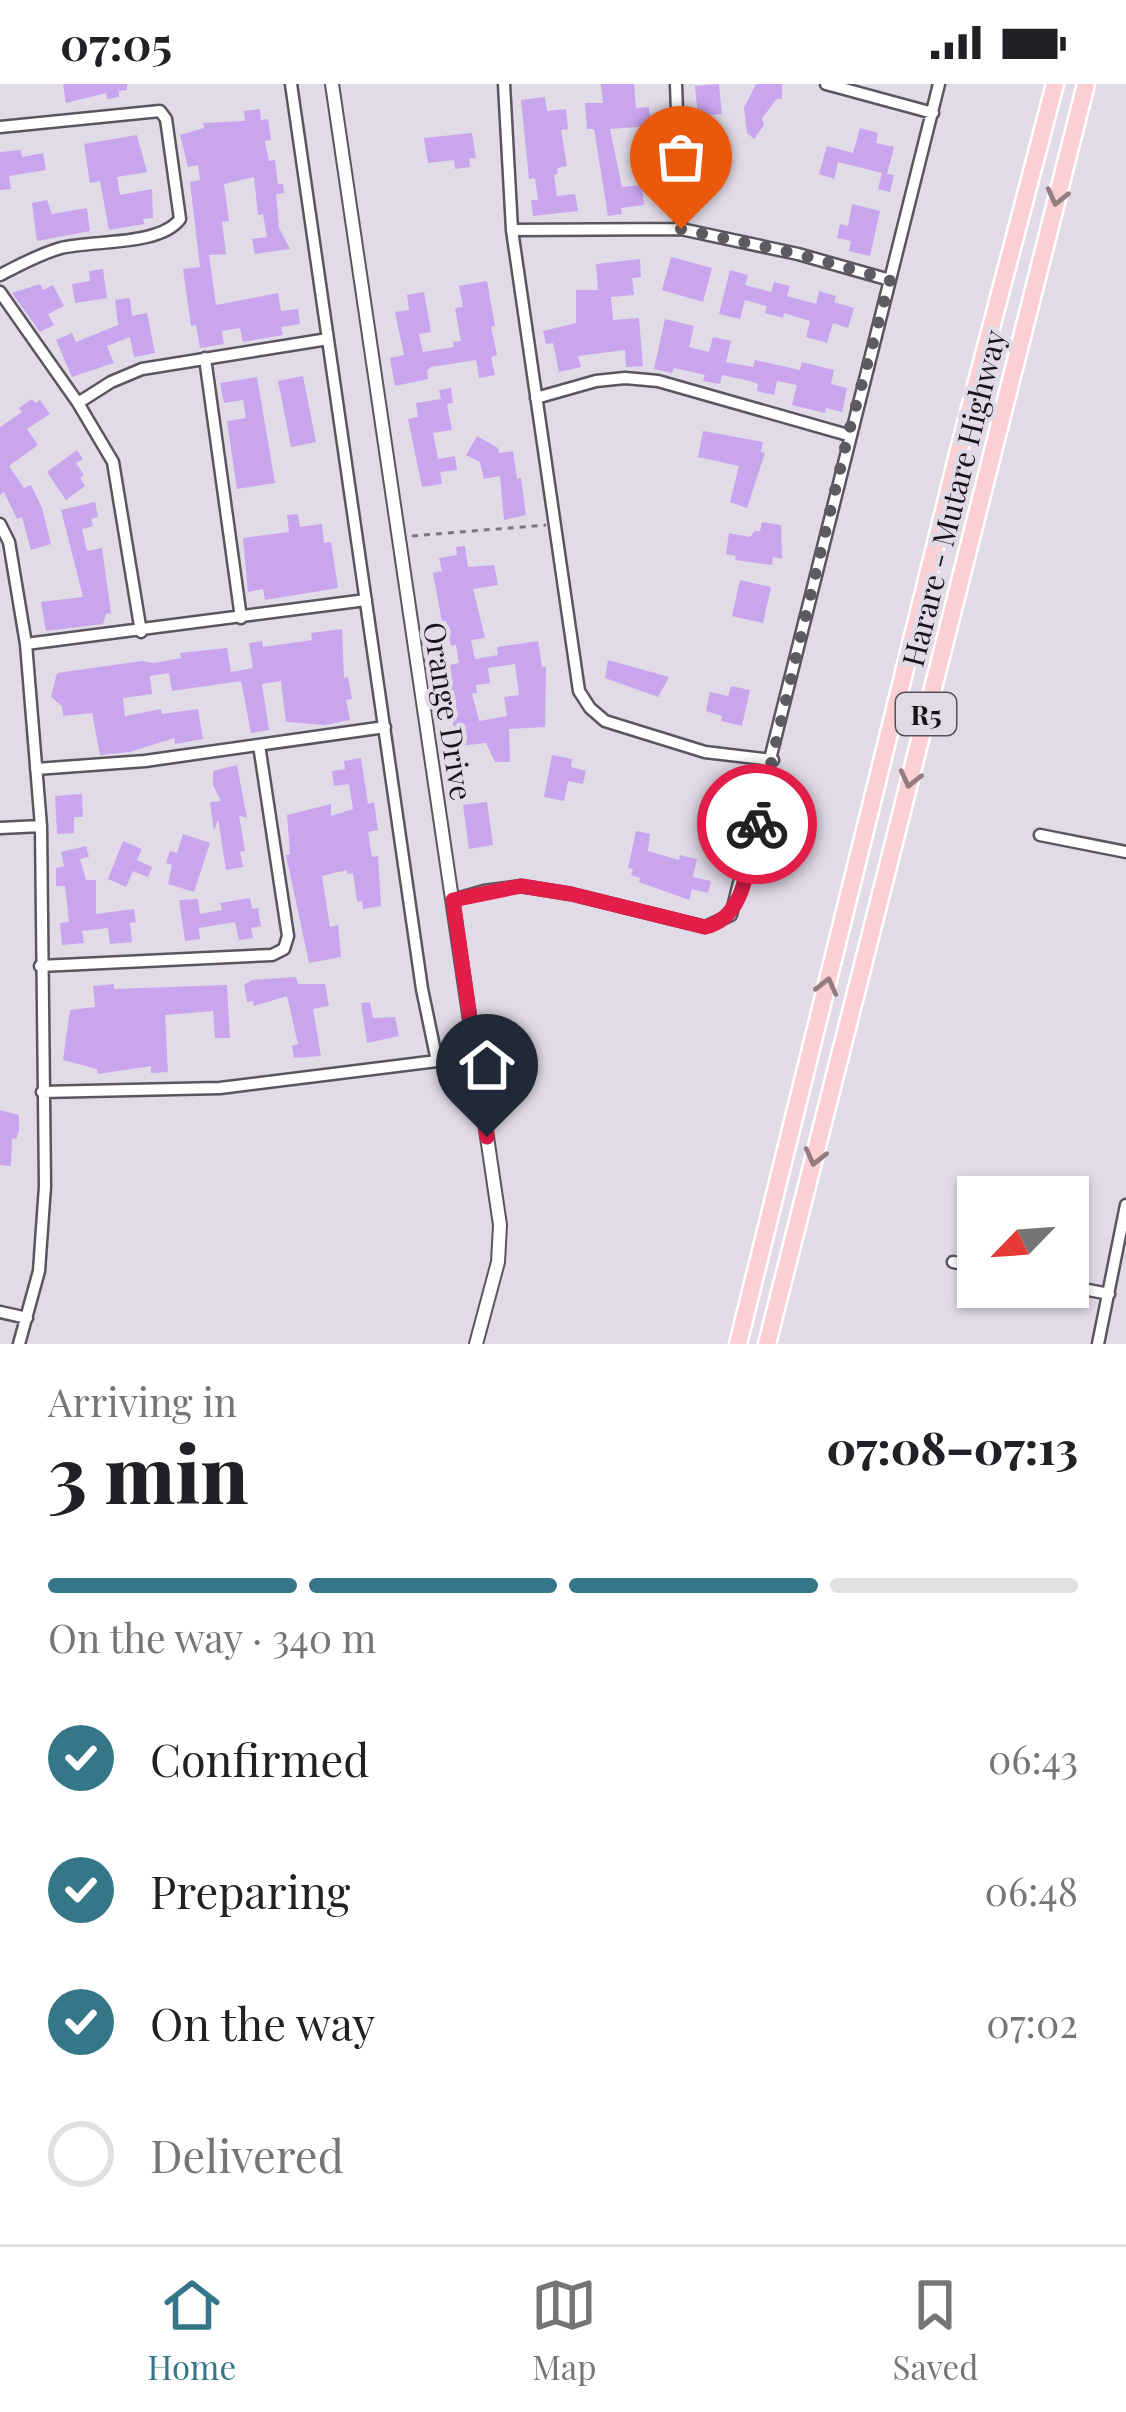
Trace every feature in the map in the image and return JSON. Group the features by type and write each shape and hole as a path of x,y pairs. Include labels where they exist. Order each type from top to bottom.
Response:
{"highway":[{"name":"Harare - Mutare Highway","path":"738,1344 959,450 1055,84"},
{"name":"Harare - Mutare Highway","path":"767,1344 1086,84"}],"street":[{"path":"291,84 422,989 437,1061"},
{"name":"Orange Drive","path":"332,84 500,1225 498,1262 476,1344"},
{"path":"504,84 512,230 579,691 605,721 705,752 773,760"},
{"path":"676,84 681,229"},
{"path":"826,84 932,113"},
{"path":"453,900 521,886 705,927 731,915 939,84"},
{"path":"0,127 160,111 166,119 179,219 162,234 65,247 0,275"},
{"path":"512,230 681,229 890,280"},
{"path":"0,292 78,404 112,463 141,632"},
{"path":"78,404 142,369 328,339"},
{"path":"205,358 241,618"},
{"path":"536,398 625,377 658,381 848,435"},
{"path":"0,524 9,542 26,644 40,826 45,1186 39,1270 19,1344"},
{"path":"26,644 366,600"},
{"path":"36,769 145,761 386,728"},
{"path":"40,965 272,955 284,949 287,937 259,745"},
{"path":"0,828 40,826"},
{"path":"1040,835 1126,852"},
{"path":"43,1092 220,1088 474,1055"},
{"path":"1098,1344 1126,1205"},
{"path":"953,1262 957,1263"},
{"path":"1089,1290 1108,1294"},
{"path":"0,1312 27,1318"}],"path":[{"path":"398,538 553,525"}],"building":[{"path":"63,84 127,84 127,90 119,91 119,97 107,99 106,93 66,103"},
{"path":"601,84 634,84 636,108 649,107 651,126 610,129 622,187 642,185 644,205 621,208 622,214 608,216 594,129 587,129 585,103 603,103"},
{"path":"719,84 722,114 698,116 695,86"},
{"path":"756,84 782,84 782,99 762,118 764,125 754,139 747,133 744,108"},
{"path":"545,97 547,111 566,109 568,129 561,130 567,166 557,168 554,175 557,196 575,194 578,211 533,216 531,200 538,200 535,178 529,179 521,100"},
{"path":"260,109 261,120 268,119 269,161 275,160 278,184 283,184 284,193 276,194 279,228 290,249 255,254 252,239 267,237 263,214 258,215 254,177 224,184 229,221 222,222 226,254 209,255 216,305 278,293 281,311 298,309 300,324 281,327 283,335 243,342 240,328 222,331 224,344 200,348 196,325 191,326 183,269 200,267 190,182 200,180 198,165 188,167 180,135 204,128 203,123 245,121 244,111"},
{"path":"860,128 878,133 876,143 894,147 887,174 894,175 890,192 878,189 882,173 838,162 834,179 819,174 827,146 853,153"},
{"path":"472,133 476,158 469,159 470,167 455,169 454,160 428,163 424,138"},
{"path":"137,135 147,172 117,177 120,195 152,189 153,218 109,230 100,181 90,183 84,144"},
{"path":"21,150 22,157 43,153 46,170 9,176 11,189 0,190 0,152"},
{"path":"47,200 52,214 87,208 90,231 37,241 32,203"},
{"path":"852,204 880,211 870,256 849,251 851,241 837,238 840,224 848,226"},
{"path":"671,257 712,268 703,302 662,290"},
{"path":"640,259 641,277 632,278 634,295 611,297 613,320 639,318 643,366 626,367 625,350 578,356 581,367 559,372 553,343 546,344 543,331 576,323 576,290 598,290 596,264"},
{"path":"103,269 107,298 75,303 72,284 90,281 89,271"},
{"path":"730,270 748,275 745,285 771,292 774,282 790,286 787,296 816,304 819,291 836,296 834,302 854,308 848,328 833,323 827,343 806,337 810,321 765,313 767,306 745,300 740,319 719,314"},
{"path":"487,281 495,326 491,327 497,355 491,357 495,375 479,378 476,360 431,367 428,379 395,386 390,358 404,355 395,312 409,310 407,295 424,292 431,332 419,334 423,352 454,347 453,342 461,341 455,308 463,307 459,286"},
{"path":"40,284 43,290 53,285 64,306 48,314 54,325 40,332 12,293"},
{"path":"130,298 132,316 147,313 155,353 134,357 130,337 107,346 114,363 72,377 56,340 72,333 76,342 118,325 115,300"},
{"path":"665,319 694,326 689,347 709,352 713,337 731,341 726,362 753,367 755,360 800,370 802,362 834,370 831,384 847,388 842,412 792,405 797,385 777,381 774,395 757,391 758,384 750,381 722,375 720,384 703,381 705,375 654,369"},
{"path":"303,376 316,442 291,447 278,381"},
{"path":"257,377 275,483 237,489 227,421 246,418 243,400 224,403 220,383"},
{"path":"451,388 453,403 447,404 452,430 433,433 438,459 455,456 457,470 440,472 442,484 422,487 408,419 418,417 416,403 441,399 439,390"},
{"path":"32,399 40,400 50,414 27,429 38,445 9,466 24,488 31,485 42,508 51,544 31,550 22,517 17,519 4,492 0,495 0,427"},
{"path":"703,431 763,442 761,452 765,453 747,508 730,502 739,466 698,457"},
{"path":"477,436 499,453 513,451 526,515 504,520 500,476 484,479 480,462 466,455"},
{"path":"77,450 83,459 76,463 85,486 66,500 47,472"},
{"path":"95,502 98,517 91,519 93,526 82,529 87,551 102,548 111,613 103,624 46,631 41,602 83,597 61,510"},
{"path":"298,514 300,527 322,524 324,543 331,542 338,588 265,600 263,589 248,592 243,538 289,532 287,515"},
{"path":"762,522 781,525 782,559 773,557 772,565 735,560 736,556 726,554 729,533 750,537 760,531"},
{"path":"465,546 468,567 494,565 498,585 473,589 485,638 471,640 475,659 498,655 497,647 538,641 542,667 546,667 545,727 509,729 510,762 495,762 486,743 459,746 456,742 444,673 459,663 456,645 451,646 446,621 442,622 433,573 442,571 439,558 457,555 456,547","holes":["515,664 519,695 504,697 507,716 479,721 472,694 477,693 476,685 490,683 488,668"]},
{"path":"740,580 771,587 763,623 732,616"},
{"path":"342,629 344,678 348,677 352,699 346,700 350,720 325,725 286,722 281,681 262,684 269,730 251,733 241,681 172,691 169,673 150,676 152,694 123,698 125,716 198,709 203,739 175,744 174,738 130,752 100,755 92,713 63,716 62,706 51,697 57,673 154,663 181,658 180,653 227,648 231,672 253,668 249,643 262,641 263,647 312,640 311,633"},
{"path":"608,660 669,677 658,697 605,678"},
{"path":"731,686 750,690 742,726 706,711 710,692 728,696"},
{"path":"552,755 572,759 571,767 586,771 583,784 568,781 564,801 544,797"},
{"path":"361,758 368,804 374,802 378,830 368,832 372,857 378,856 381,906 363,909 362,901 357,902 353,873 322,876 330,927 338,925 341,957 309,963 286,855 290,854 287,815 331,804 331,816 353,809 349,784 334,786 332,771 345,769 344,761"},
{"path":"237,765 247,818 239,815 245,851 240,852 243,867 226,870 218,819 214,831 210,802 221,801 213,785 213,771"},
{"path":"82,794 83,817 74,817 74,833 57,834 55,796"},
{"path":"487,802 493,845 469,849 463,805"},
{"path":"636,831 650,834 648,851 679,860 680,855 697,859 693,877 711,881 708,893 692,889 689,900 639,882 628,868"},
{"path":"183,834 210,843 194,892 168,884 172,865 166,863 170,851 177,853"},
{"path":"123,841 142,849 137,860 152,867 148,877 133,871 126,887 108,879"},
{"path":"86,846 89,857 80,859 86,880 96,880 96,914 134,909 132,942 110,944 108,928 82,931 84,943 62,945 60,923 69,922 65,886 56,886 56,868 64,866 61,852"},
{"path":"250,898 252,909 258,908 261,926 251,928 253,938 239,940 235,922 199,928 200,939 185,941 179,900 198,899 200,914 222,910 220,903"},
{"path":"296,977 298,984 325,984 329,1006 313,1009 321,1056 294,1058 292,1046 298,1044 287,996 254,1006 253,1001 247,1002 244,985 252,980"},
{"path":"114,984 114,989 227,985 230,1038 215,1038 213,1011 165,1015 168,1072 151,1073 151,1066 98,1074 97,1069 63,1060 70,1010 95,1007 93,986"},
{"path":"370,1002 373,1018 395,1017 399,1036 367,1043 361,1003"},
{"path":"0,1110 19,1115 11,1166 0,1165"}],"way so far":[{"path":"681,229 890,280 848,435 757,824"}],"route":[{"path":"487,1137 453,900 521,886 705,927 718,924 731,915 738,900 757,824"}]}
